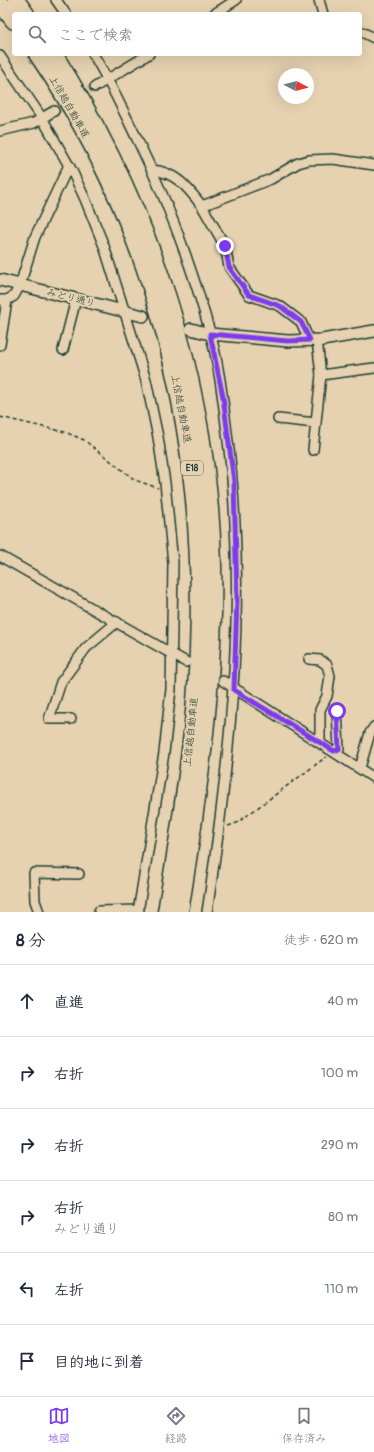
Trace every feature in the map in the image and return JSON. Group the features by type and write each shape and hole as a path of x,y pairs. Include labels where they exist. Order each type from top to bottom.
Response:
{"highway":[{"path":"16,0 25,12"},
{"path":"0,3 12,18"},
{"name":"上信越自動車道","path":"38,56 71,109 95,154 117,198 136,246 164,332 176,379 192,471 199,568 198,659 188,760 166,912"},
{"name":"上信越自動車道","path":"55,56 106,144 148,238 178,330 194,400 206,468 213,565 212,651 199,786 180,912"}],"street":[{"path":"56,0 65,12"},
{"path":"217,12 236,0"},
{"path":"319,0 322,12"},
{"path":"362,32 374,38"},
{"path":"0,56 42,118 69,165 85,199 104,246 146,380 158,437 166,489 173,563 171,689 164,753 139,911 99,911"},
{"path":"94,56 108,80 152,170 180,238 210,334 223,397 234,482 237,599 234,690 220,828 207,912"},
{"path":"95,87 146,56"},
{"path":"0,131 24,126 54,111"},
{"path":"202,206 271,179 298,162 309,160 340,160 374,164"},
{"path":"0,345 4,300 14,296 20,285 35,237 69,165"},
{"path":"152,170 168,172 188,189 202,206 225,246 229,267 249,295 280,306 301,322 313,340 321,375 313,450"},
{"name":"みどり通り","path":"0,280 142,316"},
{"path":"63,350 76,299"},
{"path":"190,329 210,334 288,341 313,340 374,332"},
{"path":"321,375 374,368"},
{"path":"278,419 316,423"},
{"path":"0,556 186,662"},
{"path":"71,719 49,719 61,682 86,648 117,622"},
{"path":"309,659 320,660 327,665 330,676 327,696 320,710 320,743"},
{"path":"223,682 334,751 374,778"},
{"path":"334,751 339,749 337,711"},
{"path":"360,768 370,733 374,727"},
{"path":"39,912 35,901 34,873 79,874"}],"path":[{"path":"0,417 65,432 84,440 135,480 152,487 166,489"},
{"path":"220,828 237,823 334,751"}],"tunnel":[{"path":"54,111 95,87"}],"route":[{"path":"225,246 229,267 249,295 280,306 301,322 310,340 288,341 210,334 223,397 234,482 237,599 234,690 334,751 339,749 337,711"}]}
